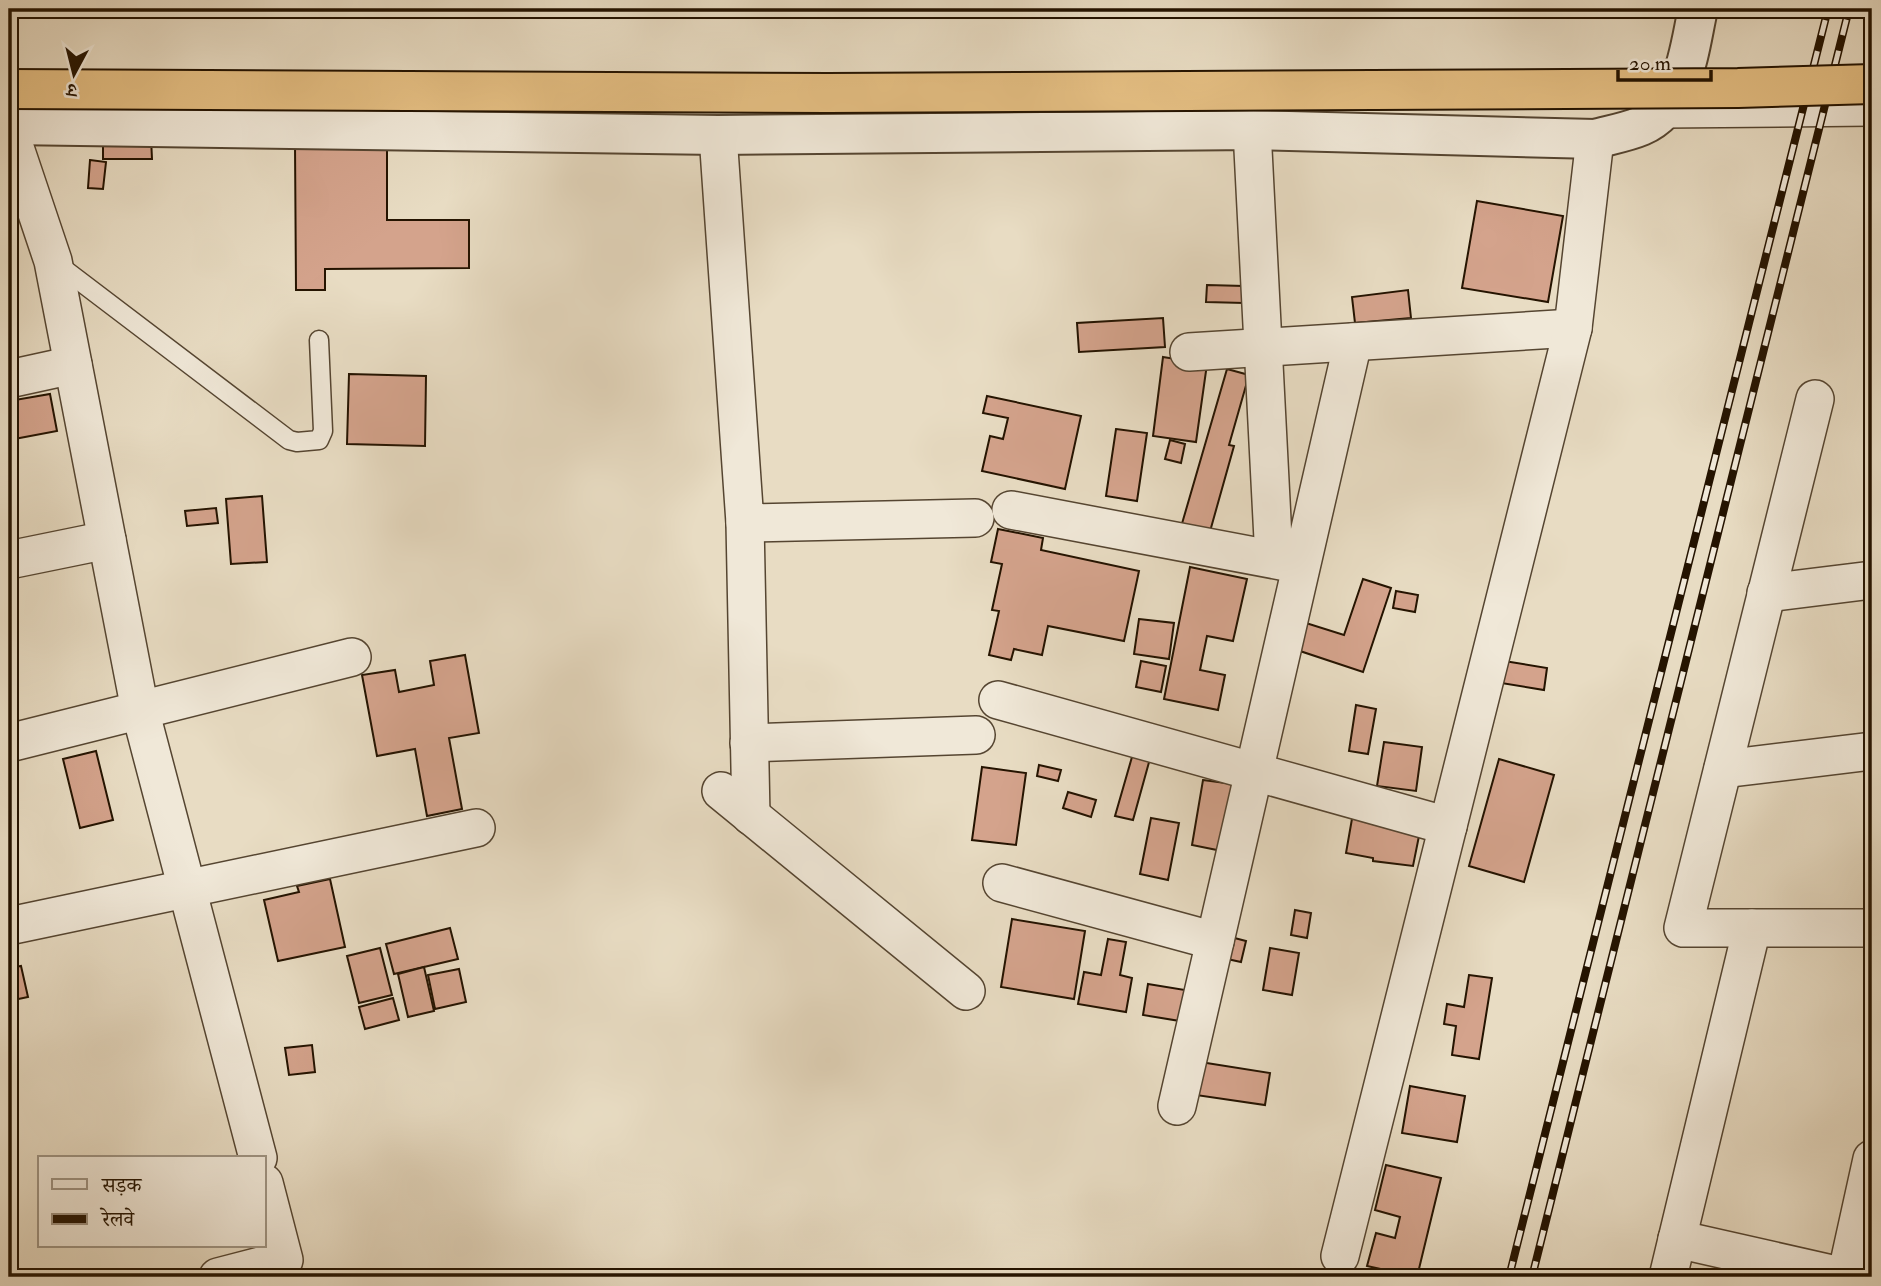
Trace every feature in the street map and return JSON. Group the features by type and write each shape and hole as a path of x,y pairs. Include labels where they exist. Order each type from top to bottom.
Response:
{"highway":[{"path":"9,89 842,93 1724,88 1872,84"}],"street":[{"path":"257,1156 141,710 53,261 9,128 718,135 1252,130 1595,139 1643,125 1663,110 1678,88 1698,9"},
{"path":"1663,110 1872,107"},
{"path":"1252,130 1266,348 1288,562"},
{"path":"718,135 745,523 751,816"},
{"path":"1340,1256 1573,328 1595,139"},
{"path":"1189,352 1573,328"},
{"path":"1177,1106 1254,771 1288,562 1353,342"},
{"path":"9,379 73,365"},
{"path":"1815,399 1683,928 1872,928"},
{"path":"1011,510 1288,562"},
{"path":"745,523 975,518"},
{"path":"9,560 107,540"},
{"path":"1766,593 1872,580"},
{"path":"9,743 352,657"},
{"path":"998,699 1448,826"},
{"path":"749,743 975,735"},
{"path":"1723,769 1872,751"},
{"path":"720,790 966,991"},
{"path":"9,926 476,828"},
{"path":"1002,883 1215,941"},
{"path":"1668,1277 1752,928"},
{"path":"1677,1239 1845,1277 1872,1159"},
{"path":"218,1277 284,1260 266,1191"}],"lane":[{"path":"53,261 289,440 319,440 323,431 319,340"}],"building":[{"path":"103,138 151,138 152,159 103,159"},
{"path":"295,144 387,144 387,220 469,220 469,268 325,269 325,290 296,290"},
{"path":"90,160 106,162 103,189 88,188"},
{"path":"1477,201 1563,216 1548,302 1462,288"},
{"path":"1207,285 1244,286 1244,303 1206,302"},
{"path":"1408,290 1411,318 1355,323 1352,297"},
{"path":"1163,318 1165,347 1079,352 1077,323"},
{"path":"1163,357 1207,364 1196,442 1153,436"},
{"path":"1227,369 1249,375 1229,445 1234,446 1209,535 1181,527"},
{"path":"349,374 426,376 425,446 347,444"},
{"path":"50,394 57,431 9,440 9,401"},
{"path":"987,396 1081,416 1065,489 982,471 990,436 1003,439 1008,418 983,413"},
{"path":"1116,429 1147,433 1137,501 1106,496"},
{"path":"1170,440 1185,444 1181,463 1165,459"},
{"path":"262,496 267,562 231,564 226,499"},
{"path":"216,508 218,523 187,526 185,511"},
{"path":"998,529 1043,538 1041,550 1139,571 1124,641 1048,626 1042,655 1014,649 1011,660 989,655 999,611 992,610 1002,564 991,562"},
{"path":"1190,567 1247,579 1233,641 1207,636 1200,670 1225,675 1218,710 1164,699"},
{"path":"1363,579 1391,588 1363,672 1297,650 1306,623 1344,635"},
{"path":"1396,591 1418,595 1415,612 1393,608"},
{"path":"1139,619 1174,623 1169,659 1134,654"},
{"path":"465,655 479,733 449,738 462,809 427,816 415,749 377,756 362,675 395,670 399,692 434,685 430,661"},
{"path":"1498,660 1547,668 1544,690 1495,682"},
{"path":"1141,661 1166,666 1161,692 1136,687"},
{"path":"1356,705 1376,709 1368,754 1349,751"},
{"path":"1384,742 1422,747 1416,791 1377,786"},
{"path":"1134,750 1151,755 1133,820 1115,816"},
{"path":"96,751 113,820 80,828 63,759"},
{"path":"1499,759 1554,775 1524,882 1469,866"},
{"path":"1039,765 1061,770 1058,781 1037,776"},
{"path":"982,767 1026,773 1016,845 972,840"},
{"path":"1203,780 1233,784 1222,851 1192,845"},
{"path":"1068,792 1096,800 1091,817 1063,808"},
{"path":"1353,813 1421,826 1413,866 1373,861 1373,858 1346,853"},
{"path":"1151,818 1179,823 1168,880 1140,874"},
{"path":"330,879 345,947 278,961 264,900 299,892 297,886"},
{"path":"1295,910 1311,913 1307,938 1291,935"},
{"path":"1012,919 1085,931 1074,999 1001,987"},
{"path":"450,928 458,959 394,974 386,944"},
{"path":"1223,935 1246,941 1241,962 1218,957"},
{"path":"1108,939 1126,942 1120,975 1132,978 1126,1012 1078,1004 1084,972 1101,975"},
{"path":"380,948 392,995 359,1003 347,956"},
{"path":"1270,948 1299,953 1292,995 1263,990"},
{"path":"21,966 28,997 9,1001 9,968"},
{"path":"424,967 434,1011 408,1017 398,974"},
{"path":"459,969 466,1002 435,1009 428,975"},
{"path":"1469,975 1492,978 1479,1059 1452,1055 1456,1026 1444,1024 1447,1004 1464,1007"},
{"path":"1148,984 1185,990 1180,1021 1143,1015"},
{"path":"393,998 399,1020 365,1029 359,1007"},
{"path":"312,1045 315,1072 289,1075 285,1048"},
{"path":"1194,1061 1270,1073 1265,1105 1189,1094"},
{"path":"1410,1086 1465,1096 1457,1142 1402,1133"},
{"path":"1386,1165 1441,1178 1417,1277 1367,1266 1376,1233 1395,1238 1400,1217 1375,1210"}],"railway":[{"path":"1509,1277 1828,9"},
{"path":"1532,1277 1849,9"}]}
